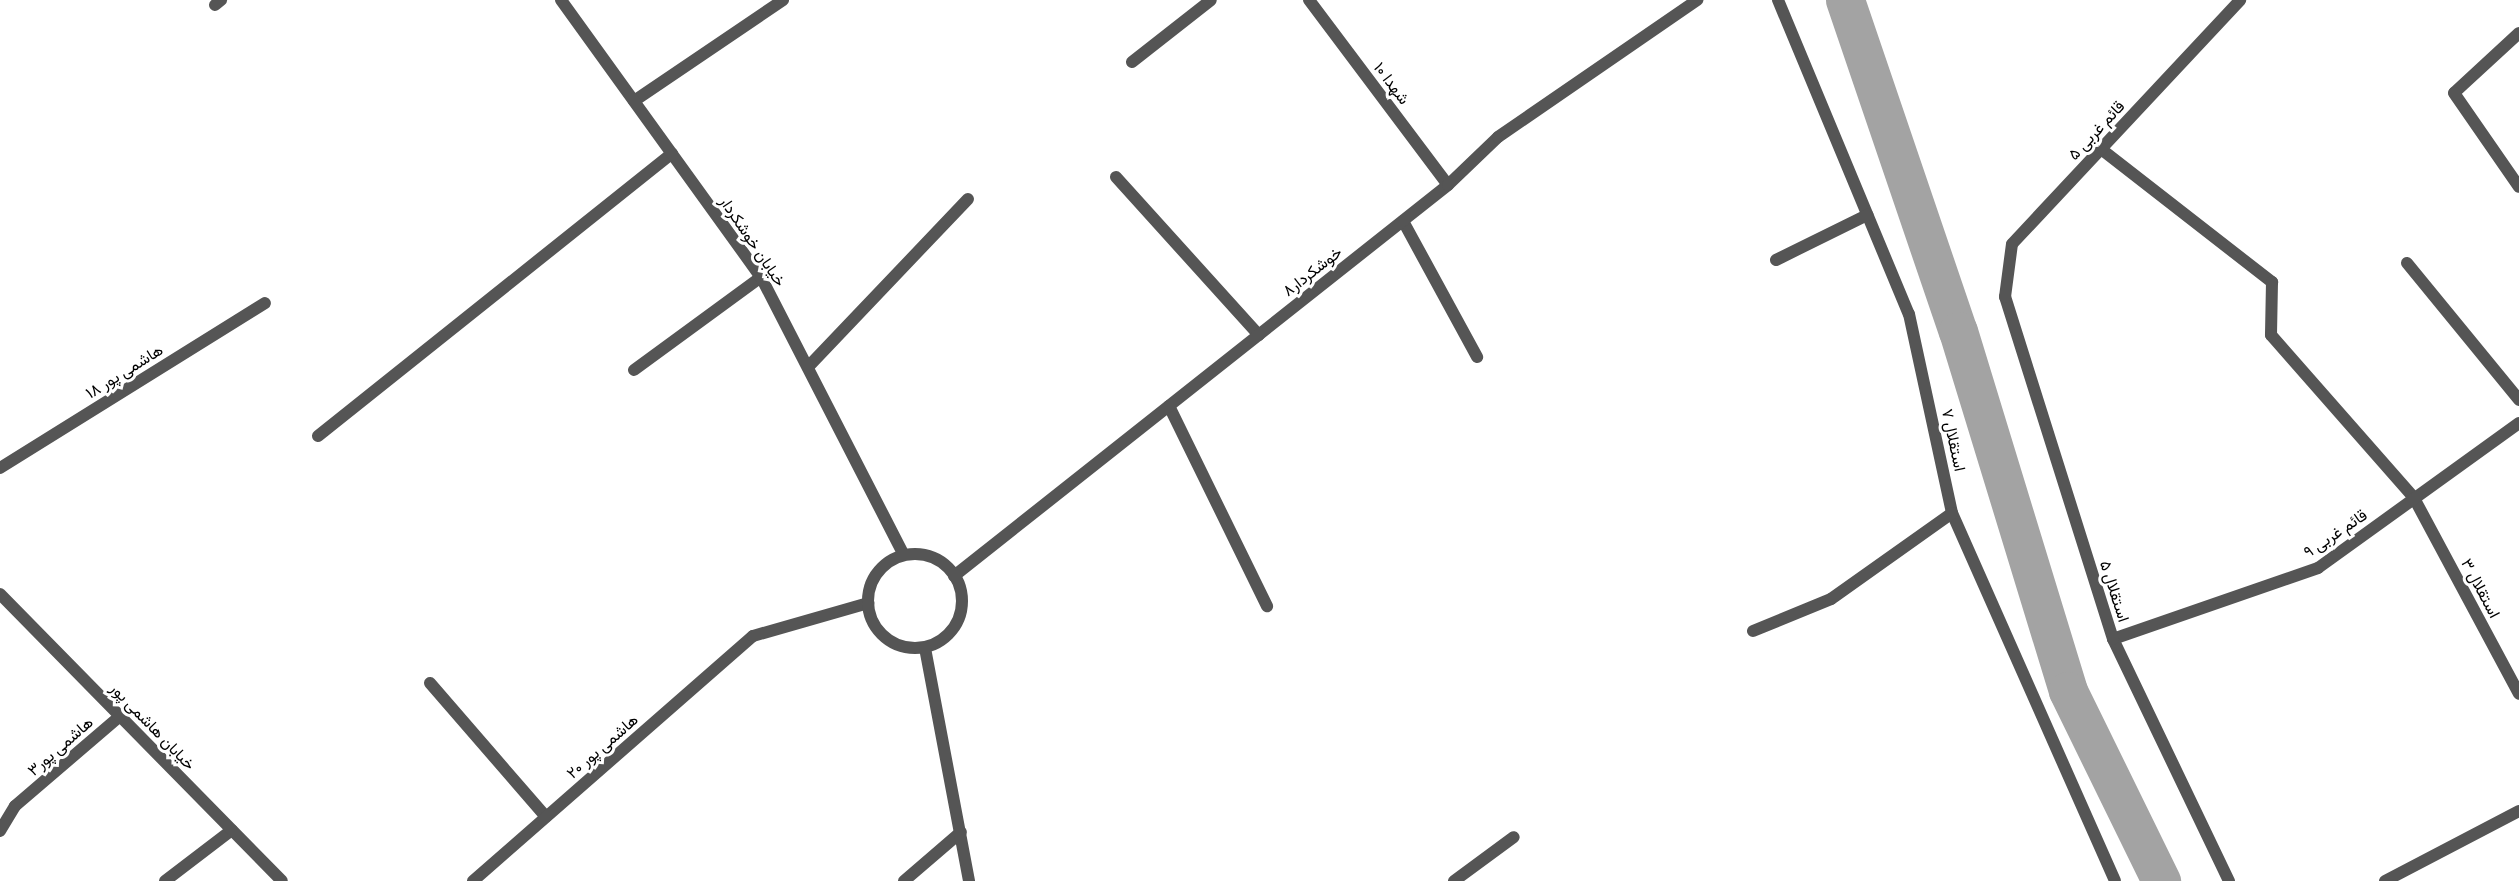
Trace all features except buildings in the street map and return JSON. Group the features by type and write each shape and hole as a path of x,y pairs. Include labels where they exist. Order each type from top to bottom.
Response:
{"street":[{"name":"خیابان خوشکردار","path":"561,0 761,277 903,552"},
{"path":"634,101 783,0"},
{"path":"1132,62 1211,0"},
{"name":"شهدا ۱۰","path":"1309,0 1448,185"},
{"name":"خوشکردار۸","path":"954,576 1448,185 1498,137 1696,0"},
{"name":"استقلال ۷","path":"1778,0 1910,314 1952,513 2115,881"},
{"name":"قائم غربی ۵","path":"2005,297 2012,244 2240,0"},
{"path":"2519,33 2454,93 2519,187"},
{"name":"استقلال ۳","path":"2101,149 2272,282 2271,335 2414,498 2519,694"},
{"path":"318,436 672,153"},
{"path":"1116,177 1259,335"},
{"path":"808,367 968,199"},
{"path":"1776,260 1868,214"},
{"path":"1403,221 1477,357"},
{"path":"2407,263 2519,400"},
{"path":"634,370 761,277"},
{"name":"استقلال ۵","path":"2005,297 2113,639 2229,881"},
{"name":"هاشمی پور ۱۸","path":"0,468 264,303"},
{"path":"1169,406 1267,606"},
{"name":"قائم غربی ۹","path":"2113,639 2318,568 2519,423"},
{"path":"1753,632 1831,599 1952,513"},
{"path":"903,552 931,558 954,576 960,589 959,617 946,637 925,648 890,641 871,618 868,603 877,574 903,552"},
{"name":"خیابان هاشمی پور","path":"0,594 282,881"},
{"name":"هاشمی پور ۲۰","path":"473,881 753,636 868,603"},
{"path":"925,648 969,881"},
{"path":"430,683 546,817"},
{"name":"هاشمی پور۳","path":"0,831 15,806 120,716"},
{"path":"2385,881 2519,811"},
{"path":"165,881 232,830"},
{"path":"904,881 961,832"},
{"path":"1454,881 1514,837"}],"waterway":[{"path":"1845,0 1958,331 2068,691 2161,881"}]}
